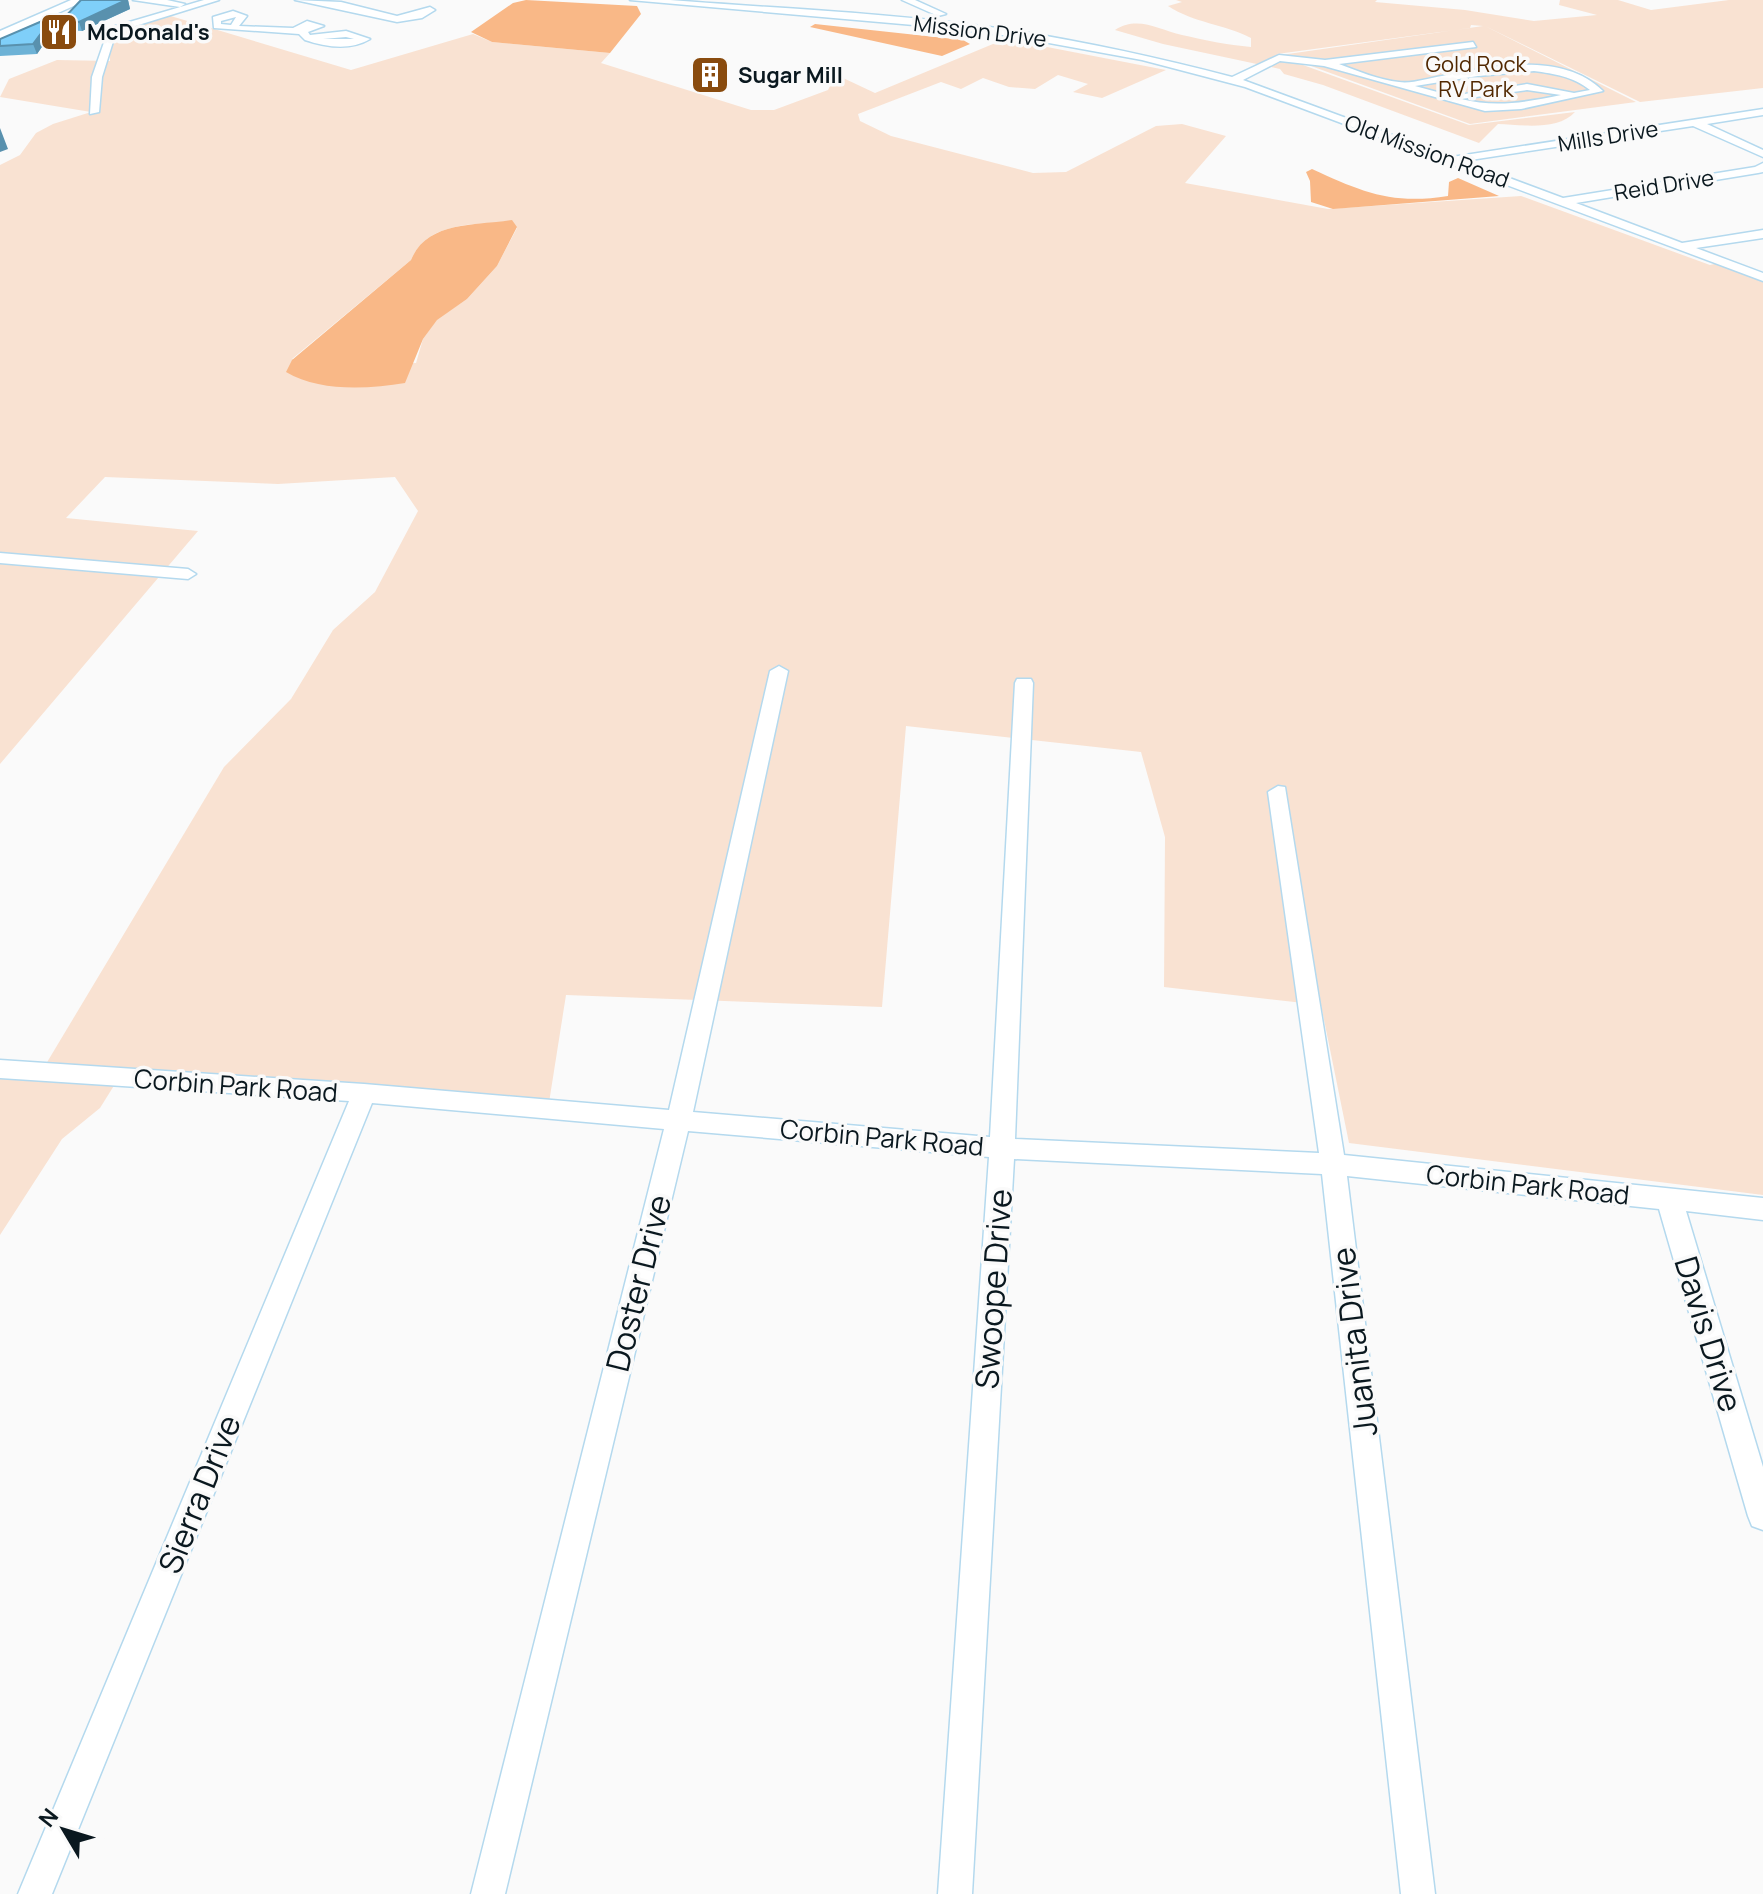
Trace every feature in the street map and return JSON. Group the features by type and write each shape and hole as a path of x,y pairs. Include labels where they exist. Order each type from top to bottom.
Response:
{"main road":[{"path":"1,32 62,0"},
{"path":"1,32 81,0"}],"street":[{"path":"138,0 196,5"},
{"path":"94,112 97,77 112,30 214,0"},
{"path":"300,0 337,2 396,20 417,18 430,10"},
{"name":"Mission Drive","path":"635,0 925,23 1085,46"},
{"path":"771,11 803,0"},
{"path":"907,0 941,14"},
{"path":"233,28 303,32 319,27 313,24 378,3"},
{"path":"1325,63 1473,45"},
{"name":"Old Mission Road","path":"1085,46 1233,81 1452,159 1763,277"},
{"path":"1233,81 1279,58 1325,63 1367,77 1452,97 1470,105 1498,109 1598,91 1572,75 1547,68 1405,85"},
{"path":"1452,97 1527,87 1580,96"},
{"name":"Mills Drive","path":"1452,159 1763,112"},
{"name":"Reid Drive","path":"1696,123 1763,154"},
{"name":"Reid Drive","path":"1564,202 1758,170 1763,166"},
{"path":"1683,246 1763,234"},
{"path":"0,558 188,574"},
{"name":"Doster Drive","path":"488,1894 679,1119 779,671"},
{"name":"Swoope Drive","path":"955,1894 1002,1148 1024,683"},
{"name":"Juanita Drive","path":"1278,792 1333,1164 1418,1894"},
{"name":"Corbin Park Road","path":"0,1069 364,1093 1002,1148 1333,1164 1763,1209"},
{"name":"Sierra Drive","path":"35,1894 364,1093"},
{"name":"Davis Drive","path":"1669,1199 1763,1516"}],"green space":[{"name":"Gold Rock RV Park","path":"1176,0 1377,0 1375,2 1465,10 1534,21 1597,15 1559,5 1560,0 1618,0 1651,10 1729,0 1763,0 1763,88 1640,102 1485,26 1636,102 1470,124 1281,55 1455,30 1277,54 1282,57 1280,61 1303,65 1469,125 1575,112 1568,118 1549,124 1498,124 1479,143 1323,85 1284,74 1280,69 1163,44 1115,30 1132,24 1148,25 1199,39 1251,47 1251,38 1168,6 1182,2"},
{"path":"164,14 351,70 473,34 492,42 610,53 601,63 751,110 774,110 828,90 833,80 841,77 875,93 1005,39 1166,70 1102,98 1073,92 1088,84 1058,75 1035,89 1009,87 983,78 961,89 941,82 858,114 860,121 891,136 1033,173 1066,172 1156,126 1182,124 1226,136 1185,183 1328,209 1521,196 1710,265 1719,263 1763,279 1763,1195 1349,1143 1321,1005 1164,987 1165,837 1141,752 906,726 882,1007 566,995 548,1109 115,1084 100,1108 62,1139 0,1235 0,1076 37,1079 224,767 291,699 333,630 375,592 418,511 395,477 278,484 105,477 66,518 198,531 0,764 0,165 20,155 36,133 91,112 0,97 9,79 57,60 110,61 110,28","holes":["512,221 517,228 497,266 467,299 437,319 423,339 416,363 292,359 411,260 418,247 428,238 453,227 468,225"]}],"shaded area":[{"path":"526,0 637,6 641,14 610,53 492,42 471,32 513,3"},
{"path":"815,24 963,40 970,44 942,56 810,27"},
{"path":"1312,169 1362,190 1394,197 1448,196 1449,182 1458,178 1499,196 1333,209 1311,202 1310,181 1306,172"},
{"path":"512,220 517,227 497,266 467,299 437,320 423,339 405,383 375,387 328,386 286,372 292,360 411,260 418,247 428,238 453,228"}],"building":[{"path":"81,0 126,0 79,22 62,20"},
{"path":"54,16 33,44 0,46 0,39"}],"place":[{"name":"McDonald's","path":"59,32"},
{"name":"Sugar Mill","path":"710,75"}]}
